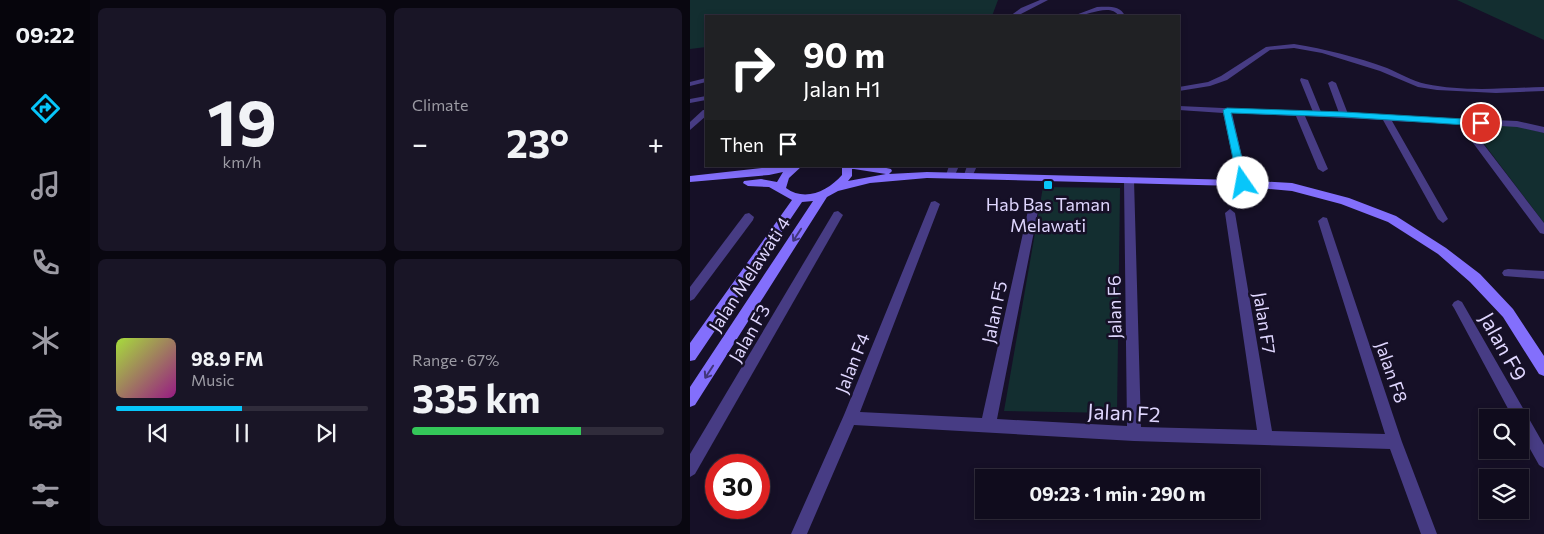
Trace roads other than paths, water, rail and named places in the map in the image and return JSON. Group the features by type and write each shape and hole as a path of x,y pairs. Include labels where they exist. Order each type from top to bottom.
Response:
{"main road":[{"path":"690,179 769,172 791,167"},
{"path":"781,189 781,181 794,167"},
{"name":"Jalan Melawati 4","path":"690,400 830,191 847,176 847,167"},
{"path":"859,167 880,171 927,174"},
{"path":"690,187 763,181 774,184 787,195 798,198 893,175 927,174 953,170 1130,180 1243,183 1292,187 1344,201 1392,219 1442,251 1475,278 1508,313 1544,368"},
{"name":"Jalan Melawati 4","path":"690,355 798,198"}],"street":[{"path":"1014,15 1023,9 1045,0"},
{"path":"1080,15 1104,8 1120,12 1122,15"},
{"path":"1180,89 1210,84 1224,78 1268,48 1294,46 1323,51 1383,69 1421,85 1437,88 1496,91 1544,89"},
{"path":"690,84 705,80"},
{"path":"1304,80 1317,113"},
{"path":"1332,83 1344,114"},
{"path":"690,101 705,98"},
{"path":"1180,108 1344,114 1386,118 1517,124 1544,130"},
{"path":"1227,110 1243,183"},
{"path":"690,127 705,113"},
{"path":"1299,113 1322,169"},
{"path":"1386,118 1443,219"},
{"path":"1463,122 1544,230"},
{"name":"Jalan F6","path":"1130,180 1134,434"},
{"name":"Jalan F4","path":"799,534 850,418 935,204"},
{"name":"Jalan F5","path":"988,426 1034,206"},
{"name":"Jalan F7","path":"1230,213 1266,439"},
{"name":"Jalan F3","path":"690,469 838,215"},
{"path":"690,296 749,217"},
{"name":"Jalan F8","path":"1323,222 1395,442 1429,534"},
{"path":"1508,273 1544,275"},
{"name":"Jalan F9","path":"1458,305 1544,460"},
{"name":"Jalan F2","path":"850,418 1134,434 1395,442"}],"place":[{"name":"Hab Bas Taman Melawati","path":"1048,185"}]}
